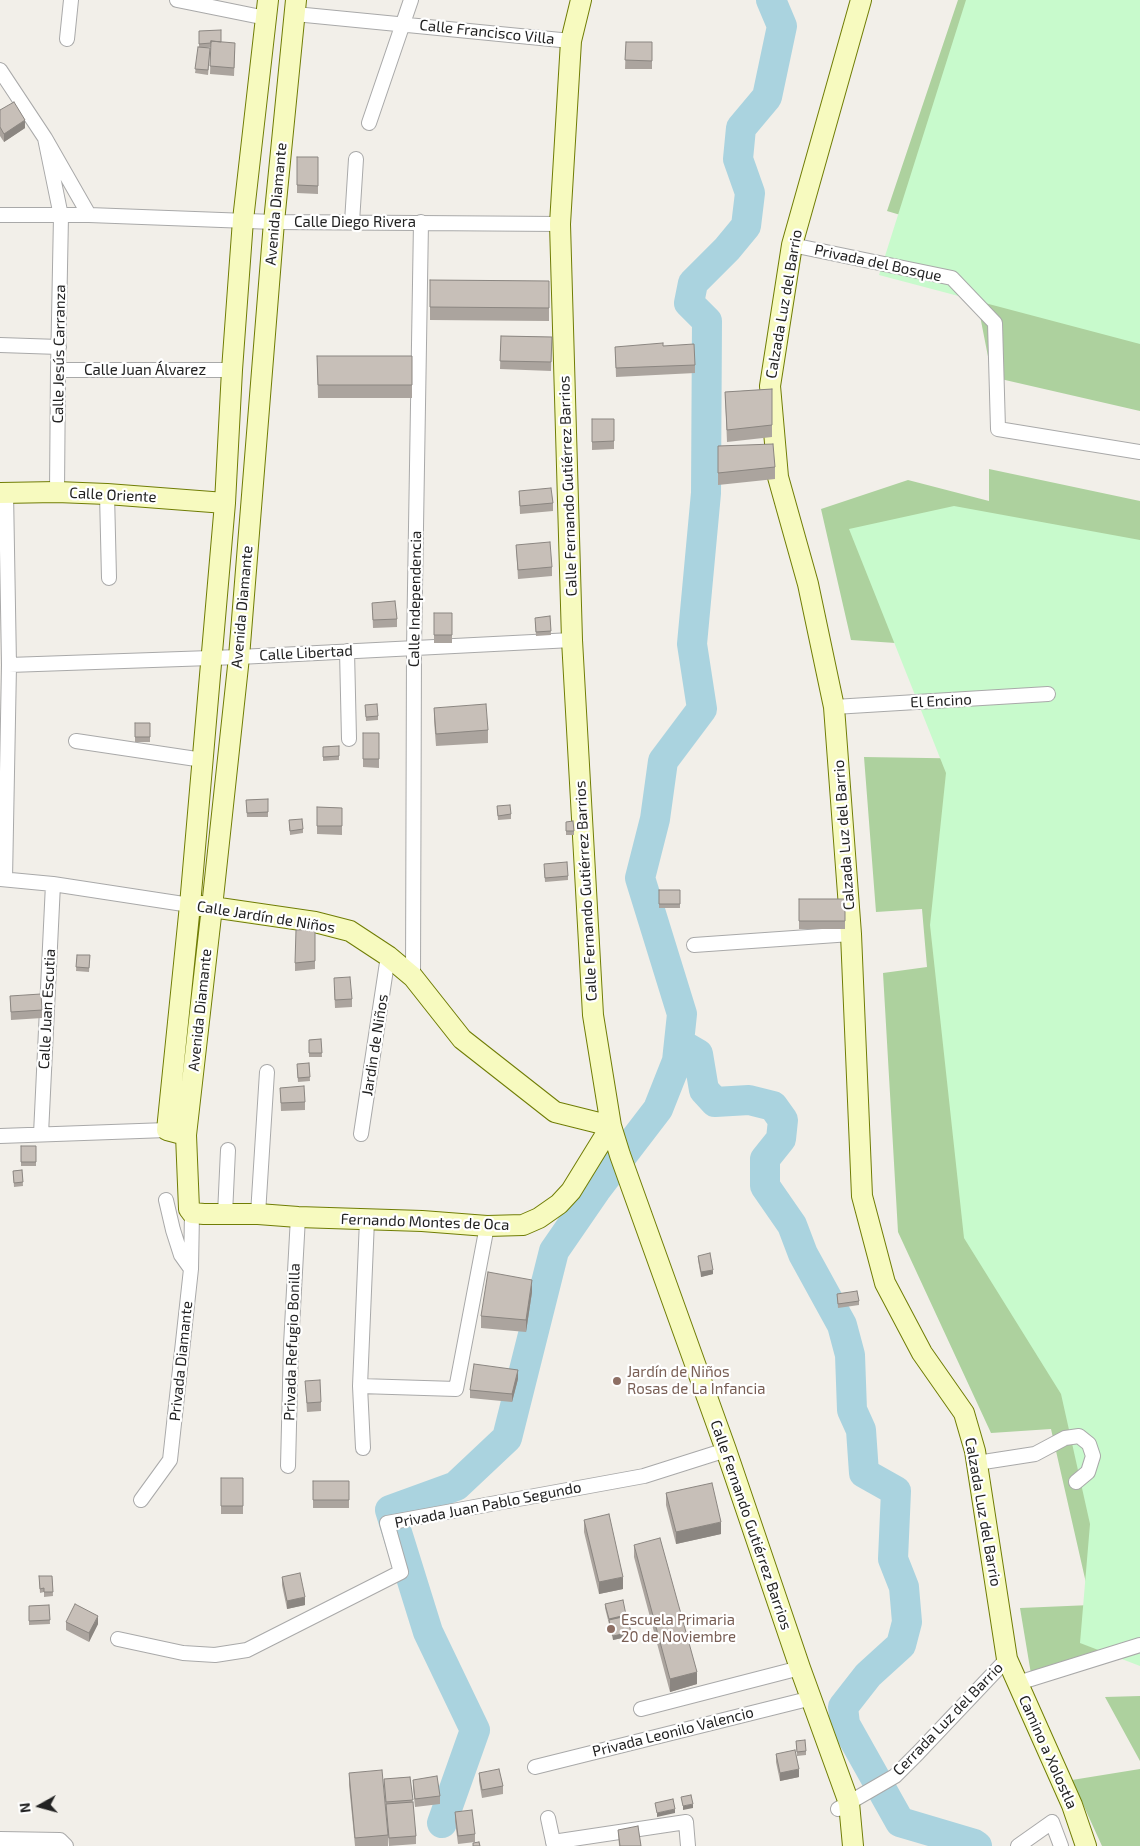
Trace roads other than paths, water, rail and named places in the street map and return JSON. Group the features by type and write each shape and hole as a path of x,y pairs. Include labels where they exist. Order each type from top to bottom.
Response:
{"main road":[{"name":"Calle Fernando Gutiérrez Barrios","path":"581,0 571,41 560,224 572,640 593,1014 611,1126 828,1744 853,1846"},
{"name":"Calzada Luz del Barrio","path":"861,0 792,245 770,386 778,477 808,584 834,707 851,934 862,1196 885,1284 922,1353 964,1413 976,1451 1007,1659"},
{"name":"Avenida Diamante","path":"192,1213 189,1209 186,1135 238,657 274,222 295,7"},
{"name":"Avenida Diamante","path":"166,1130 190,905 212,656 225,502 232,370 244,220 267,9"},
{"name":"Calle Oriente","path":"3,492 107,494 225,502"},
{"name":"Calle Jardín de Niños","path":"190,905 315,922 350,931 388,956 413,977 462,1039 555,1112 611,1126"},
{"name":"Fernando Montes de Oca","path":"192,1213 422,1221 487,1226 523,1225 539,1218 559,1204 571,1191 611,1126"},
{"path":"166,1130 186,1135"},
{"name":"Camino a Xolostla","path":"1007,1659 1072,1805 1085,1842"},
{"name":"Calle Fernando Gutiérrez Barrios","path":"840,1846 843,1806"}],"street":[{"path":"67,39 71,0"},
{"path":"177,0 267,9"},
{"name":"Calle Francisco Villa","path":"403,24 411,0"},
{"name":"Calle Francisco Villa","path":"295,7 403,24 571,41"},
{"path":"369,123 403,24"},
{"path":"0,70 45,138 89,216"},
{"name":"Calle Jesús Carranza","path":"45,138 62,216 57,492"},
{"path":"352,222 356,159"},
{"name":"Calle Diego Rivera","path":"0,215 274,222 560,224"},
{"name":"Calle Independencia","path":"413,977 414,648 421,222"},
{"name":"Privada del Bosque","path":"792,245 952,278 995,323 998,429 1140,452"},
{"path":"0,345 59,347"},
{"name":"Calle Juan Álvarez","path":"58,370 232,370"},
{"path":"3,492 9,665 3,879"},
{"path":"107,494 109,578"},
{"name":"Calle Libertad","path":"9,665 212,656 238,657 572,640"},
{"path":"347,651 349,739"},
{"name":"El Encino","path":"834,707 1048,694"},
{"path":"76,741 203,760"},
{"name":"Calle Jardín de Niños","path":"3,879 54,884 190,905"},
{"name":"Calle Juan Escutia","path":"41,1134 54,884"},
{"path":"694,945 851,934"},
{"name":"Jardin de Niños","path":"361,1134 388,956"},
{"path":"258,1214 267,1072"},
{"path":"0,1136 166,1130"},
{"path":"225,1214 228,1150"},
{"path":"166,1200 172,1230 181,1255 191,1269"},
{"name":"Privada Diamante","path":"141,1500 170,1460 191,1269 192,1213"},
{"name":"Privada Refugio Bonilla","path":"288,1466 291,1345 298,1217"},
{"path":"363,1448 360,1386 367,1220"},
{"path":"360,1386 456,1389 487,1226"},
{"path":"977,1463 1035,1454 1065,1438 1080,1436 1089,1444 1093,1456 1088,1472 1076,1482"},
{"name":"Privada Juan Pablo Segundo","path":"118,1638 183,1653 215,1655 247,1650 401,1572 387,1523 644,1476 726,1450"},
{"path":"1018,1683 1140,1644"},
{"name":"Cerrada Luz del Barrio","path":"843,1806 895,1776 1007,1659"},
{"path":"641,1709 800,1668"},
{"name":"Privada Leonilo Valencio","path":"535,1767 812,1698"},
{"path":"548,1818 554,1844 686,1822 688,1846"},
{"path":"1018,1846 1052,1822 1062,1846 1085,1842"},
{"path":"0,1839 60,1840 66,1846"}],"waterway":[{"path":"442,1823 475,1730 428,1632 390,1510 456,1486 507,1438 554,1251 596,1190 658,1109 677,1061 682,1014 640,878 655,819 663,761 702,709 692,644 706,493 707,321 689,303 693,283 727,249 746,226 750,193 738,159 741,128 767,97 782,26 771,0"},
{"path":"679,1043 698,1054 704,1090 715,1102 749,1100 773,1106 783,1120 781,1139 765,1159 765,1186 792,1225 803,1254 842,1325 850,1355 852,1410 861,1430 864,1473 896,1491 893,1559 904,1587 907,1622 901,1645 868,1675 843,1707 845,1724 900,1822 977,1846"}],"place":[{"name":"Jardín de Niños Rosas de La Infancia","path":"617,1381"},
{"name":"Escuela Primaria 20 de Noviembre","path":"611,1629"}]}
